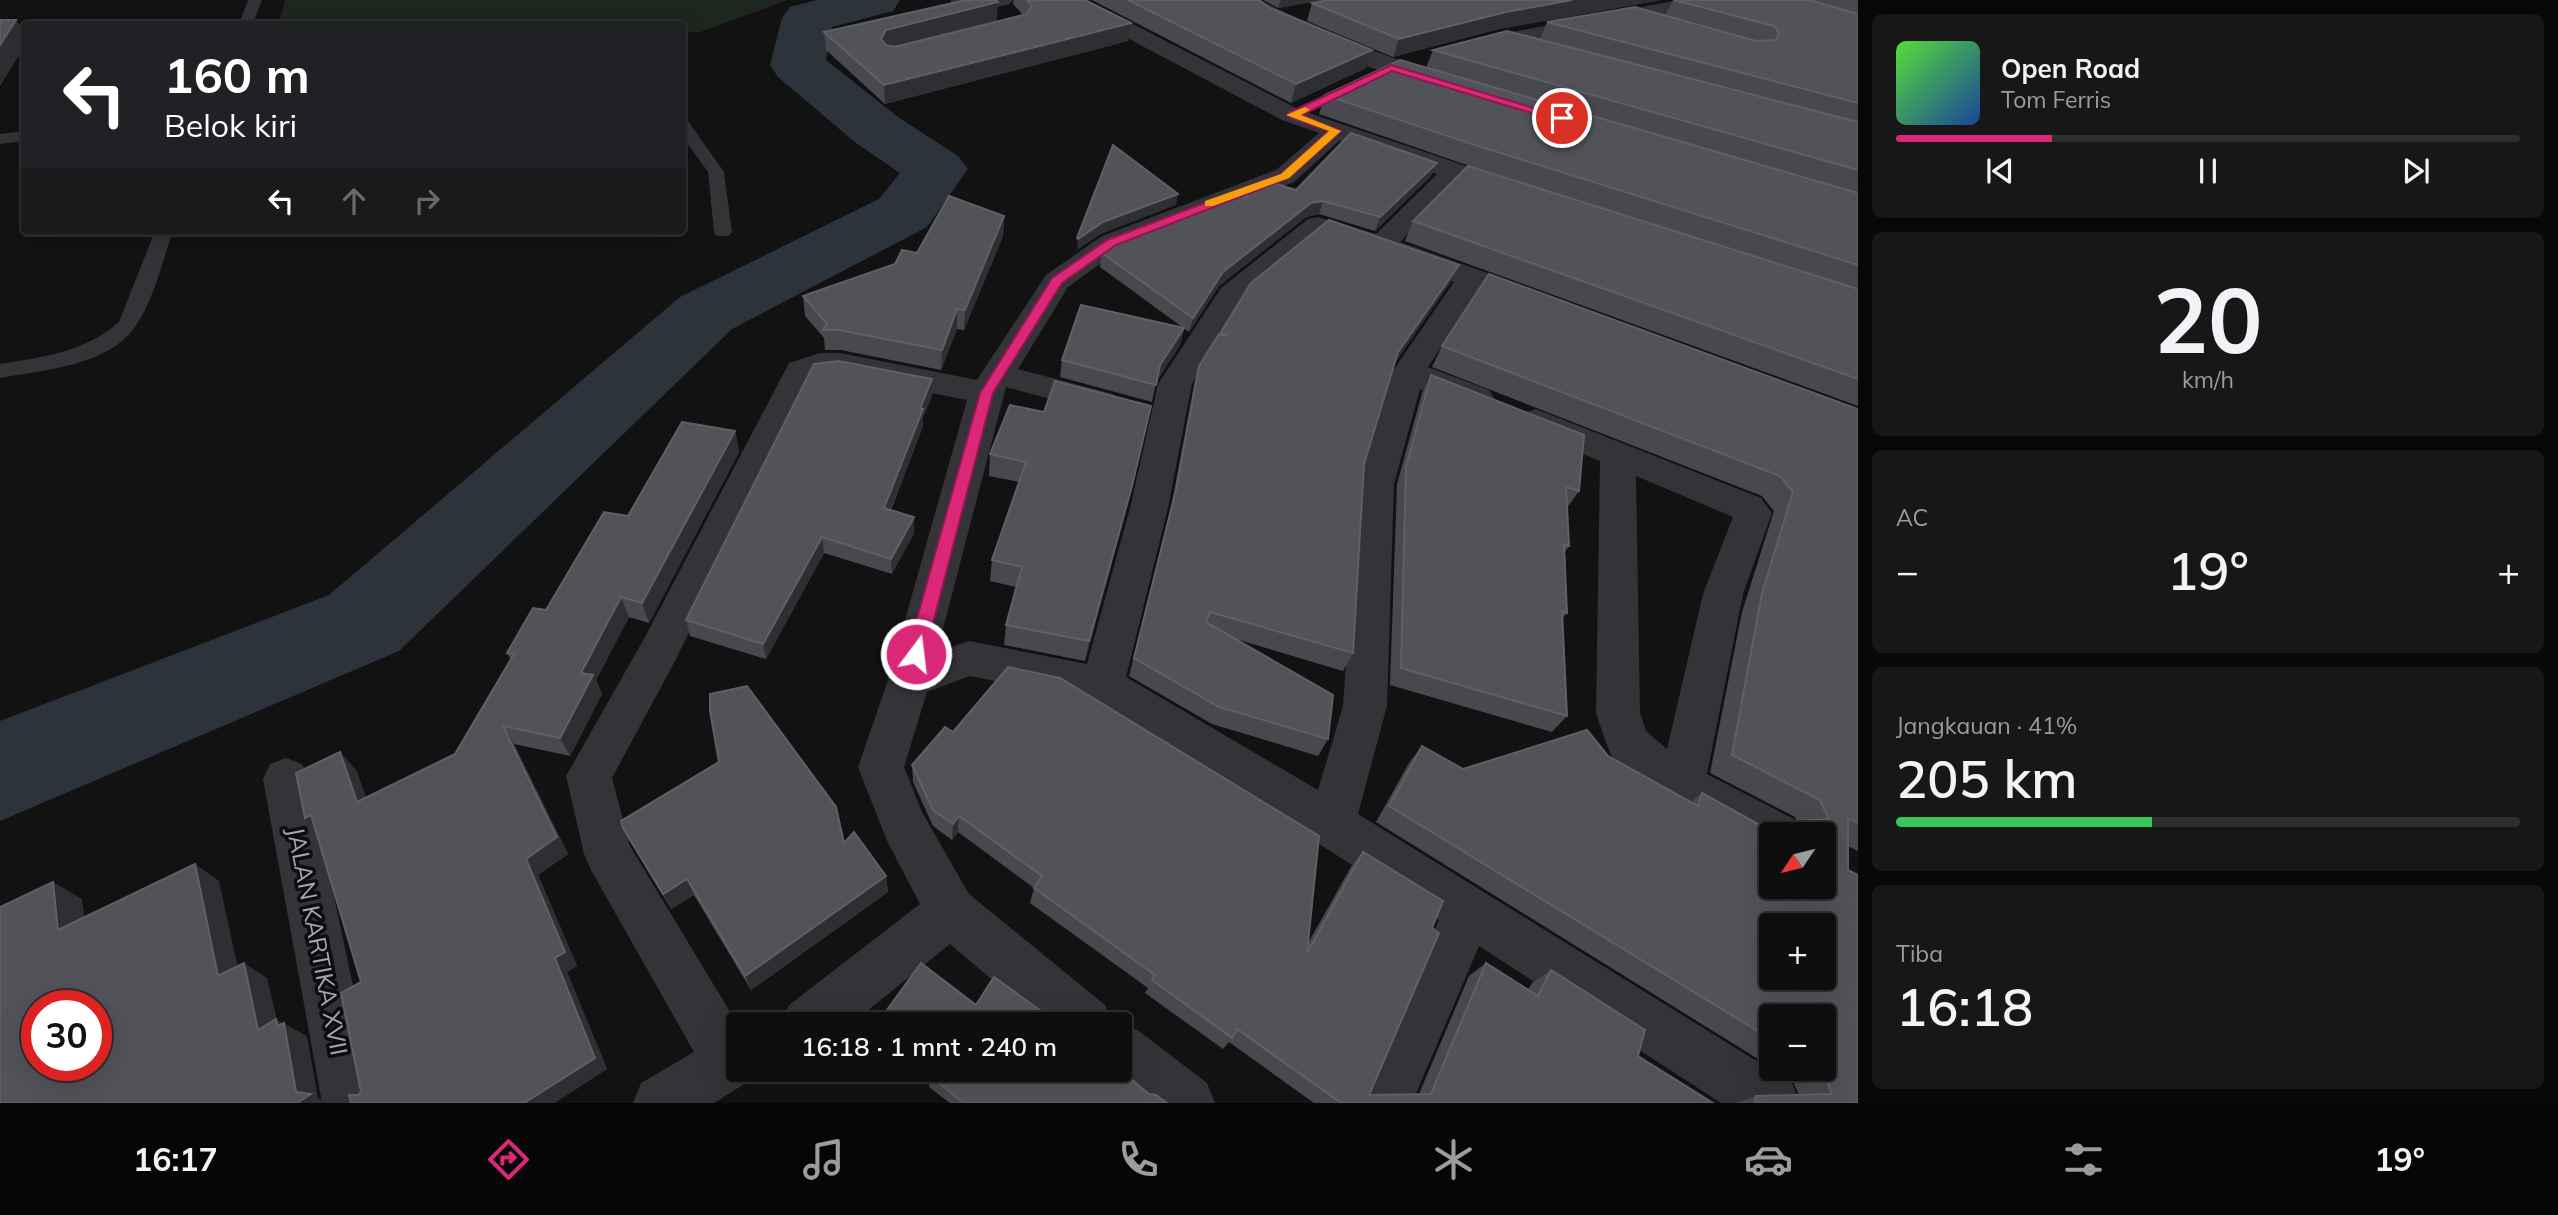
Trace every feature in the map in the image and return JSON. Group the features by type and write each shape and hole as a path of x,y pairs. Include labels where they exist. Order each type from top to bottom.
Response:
{"street":[{"path":"1070,0 1291,115 1532,197"},
{"path":"1242,0 1380,73 1455,87"},
{"path":"1380,73 1499,39 1710,0"},
{"path":"928,17 999,1 1016,20"},
{"path":"1275,18 1315,10"},
{"path":"1625,16 1672,29"},
{"path":"1499,39 1553,54"},
{"path":"1291,115 1325,100"},
{"path":"1072,1012 951,912 904,825 881,767 909,680 991,384 1057,281 1112,242 1285,176 1336,131"},
{"path":"1381,245 1454,172"},
{"path":"1103,685 1149,508 1146,414 1175,384 1232,294 1318,225 1381,245 1562,312"},
{"path":"1332,824 1365,706 1376,484 1408,372 1472,278"},
{"path":"726,1046 608,854 589,776 660,649 801,371 820,364 840,363 991,384 1146,414"},
{"path":"1408,372 1618,454 1748,508 1753,513 1746,539 1723,594 1682,784"},
{"path":"1618,454 1618,713 1628,743 1660,772 1759,825"},
{"path":"909,680 969,658 1103,685 1332,824 1772,1103"},
{"name":"JALAN KARTIKA XVII","path":"286,779 350,1103"},
{"path":"1384,1103 1469,911"},
{"path":"823,1012 951,912"},
{"path":"1132,1059 1187,1103"},
{"path":"661,1103 726,1064"}],"lane":[{"path":"247,21 255,0"},
{"path":"686,130 716,172 723,232"},
{"path":"0,139 21,136"},
{"path":"0,371 67,358 103,344 127,325 162,235"}],"shaded area":[{"path":"285,0 788,0 700,32 686,32 686,21 280,21"}],"building":[{"path":"966,0 998,2 886,30 881,39 886,45 895,47 1027,14 1032,6 1027,0 1085,0 1131,23 884,85 824,32"},
{"path":"1128,0 1259,0 1270,8 1372,50 1296,84"},
{"path":"1328,0 1572,0 1506,12 1399,39 1312,3"},
{"path":"1674,0 1809,0 1858,14 1858,103 1547,22 1635,7 1756,41 1776,40 1779,33 1774,26"},
{"path":"0,20 16,20 0,45"},
{"path":"1507,31 1858,122 1858,170 1433,50"},
{"path":"1400,60 1858,193 1858,265 1325,95"},
{"path":"1351,133 1437,163 1380,217 1323,201 1311,203 1223,272 1193,318 1102,253 1126,237 1215,203 1220,205 1223,200 1236,195 1245,198 1254,188 1270,182 1296,190"},
{"path":"1113,145 1178,194 1103,222 1078,239 1077,238"},
{"path":"1468,166 1858,289 1858,379 1413,221"},
{"path":"949,196 1004,216 965,310 957,309 942,350 839,330 823,330 827,324 803,296 895,264 902,250 917,253"},
{"path":"1329,220 1459,265 1398,352 1364,464 1353,653 1210,612 1206,622 1333,695 1328,739 1219,707 1134,658 1176,490 1199,366 1219,334 1227,336 1221,332 1251,283"},
{"path":"1489,274 1858,409 1858,823 1848,818 1848,870 1858,875 1858,1103 1755,1103 1756,1096 1832,1094 1827,1081 1836,1081 1836,1004 1759,1004 1759,1032 1389,806 1422,746 1463,769 1587,730 1608,756 1698,806 1702,793 1759,824 1759,900 1836,900 1836,822 1798,822 1829,819 1820,800 1732,755 1762,593 1793,492 1780,476 1442,346"},
{"path":"1081,305 1184,328 1160,365 1156,385 1062,360"},
{"path":"838,361 932,379 884,508 914,517 891,559 822,537 763,644 686,620 814,364"},
{"path":"1431,375 1584,435 1579,491 1566,487 1569,546 1564,545 1567,613 1562,611 1567,716 1401,668 1406,467"},
{"path":"1055,381 1151,406 1089,641 1006,625 1022,567 992,560 1026,462 990,454 1010,405 1044,412"},
{"path":"682,422 735,431 642,603 621,597 581,673 593,675 560,738 503,726 557,837 526,859 565,952 555,958 595,1058 524,1103 351,1103 349,1095 358,1095 361,1092 341,993 361,982 311,815 305,818 296,773 340,752 357,802 455,754 514,654 507,653 533,608 546,610 604,512 628,516"},
{"path":"1008,667 1060,678 1319,836 1307,953 1363,852 1443,901 1432,928 1439,933 1369,1095 1431,1094 1486,963 1538,996 1551,970 1645,1030 1638,1056 1713,1103 1341,1103 1237,1029 1232,1038 1152,980 1155,975 1034,888 1042,876 959,816 953,824 933,810 912,765 945,727 953,732"},
{"path":"747,686 836,807 844,843 854,832 886,876 745,976 687,879 663,894 621,821 719,762 710,711 710,694"},
{"path":"195,864 218,976 244,963 258,1030 276,1019 278,1026 284,1023 296,1092 311,1094 297,1103 0,1103 0,907 53,882 58,930"},
{"path":"921,963 976,1005 994,977 1042,1012 886,1012"},
{"path":"1132,1080 1149,1094 1156,1095 1167,1103 964,1103 938,1082 1132,1082"}],"waterway":[{"path":"0,771 364,623 706,313 903,213 936,169 877,130 798,65 808,18 875,0"}],"slow traffic":[{"path":"1209,204 1285,176 1336,131 1291,115 1305,110"}],"route":[{"path":"916,654 986,393 1057,281 1112,242 1285,176 1336,131 1291,115 1391,68 1562,118"}]}
